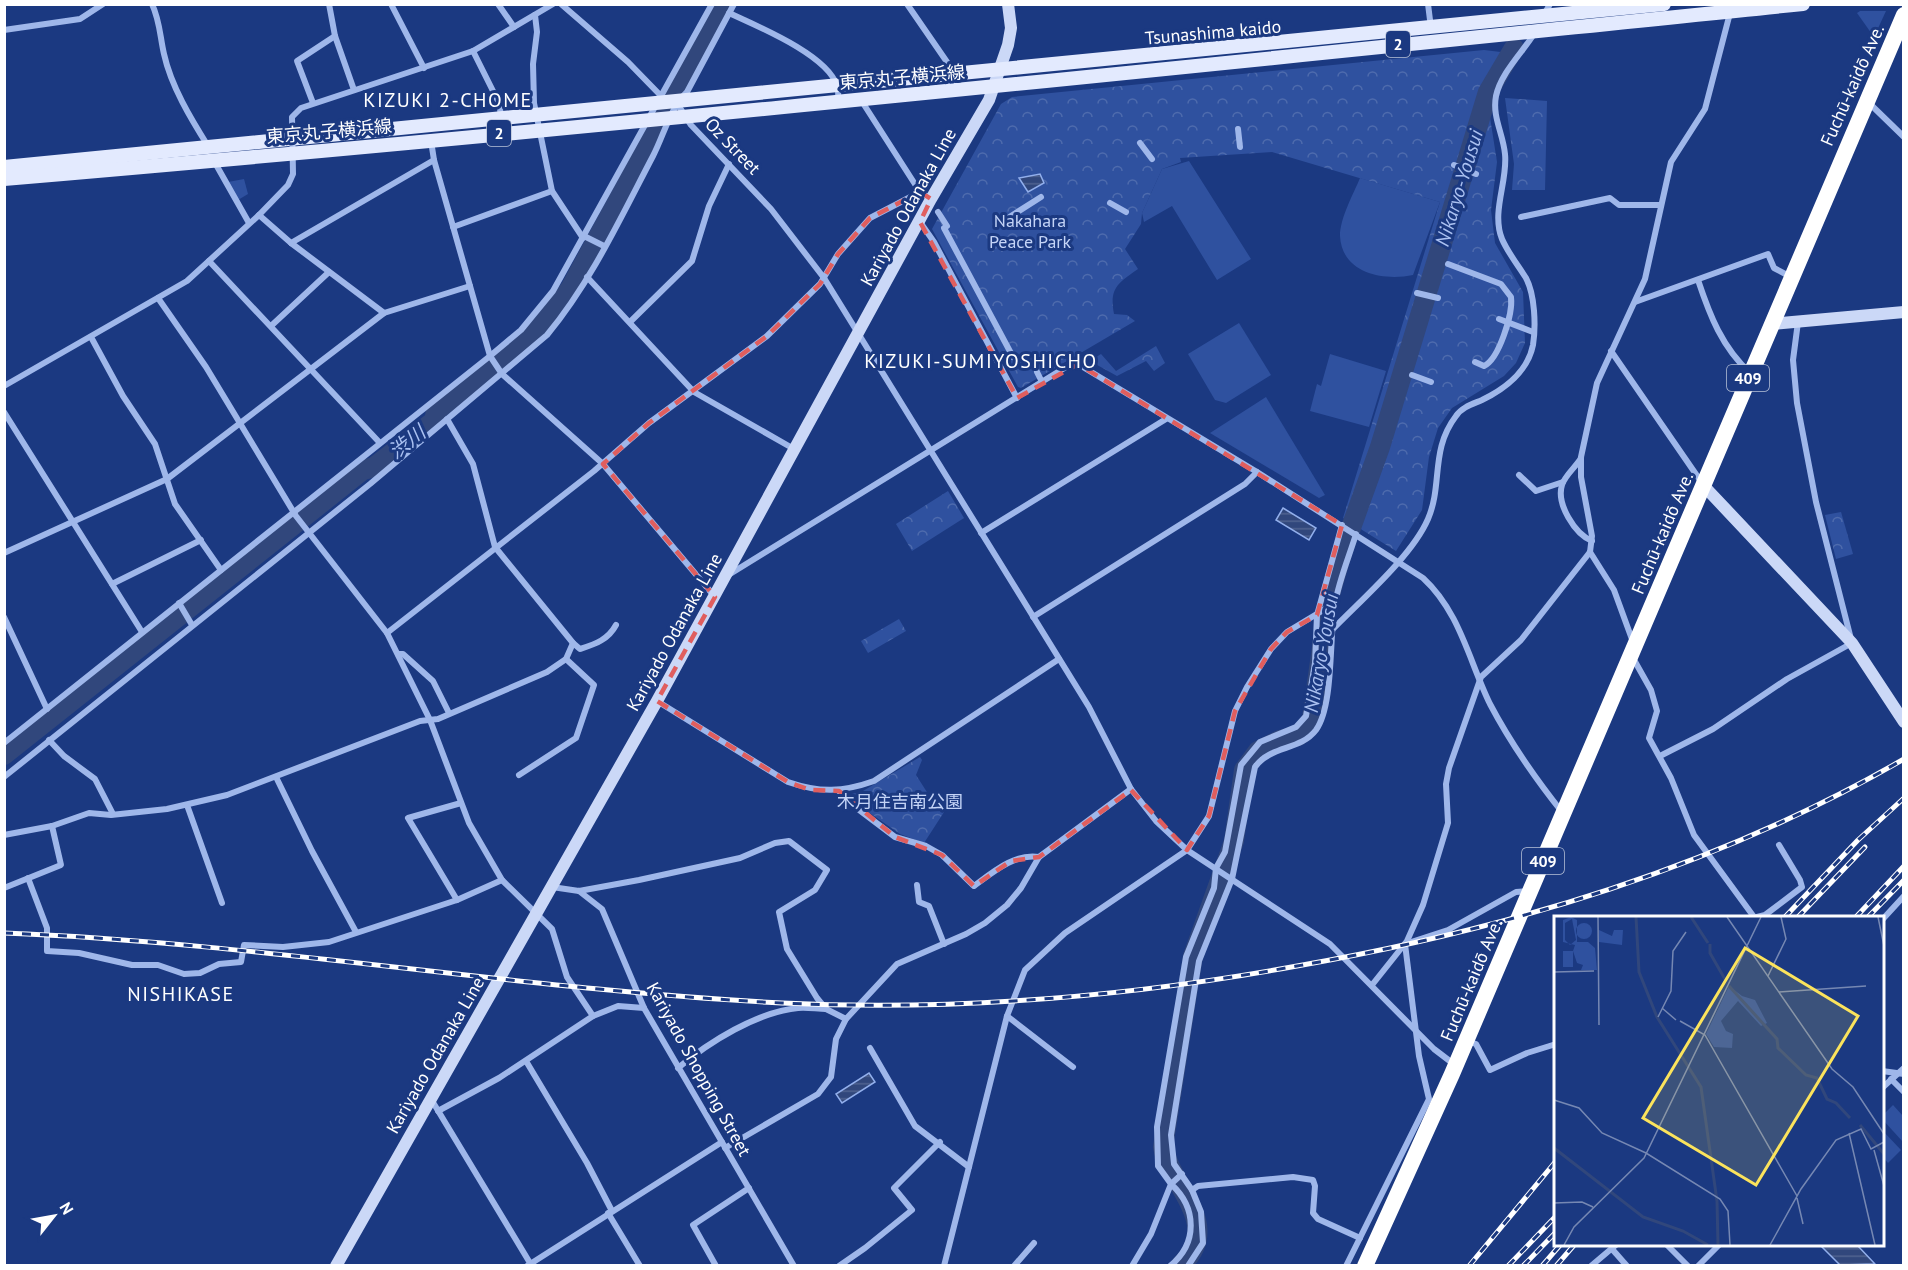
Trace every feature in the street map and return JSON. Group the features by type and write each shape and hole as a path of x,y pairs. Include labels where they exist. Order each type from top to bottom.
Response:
{"highway":[{"name":"Fuchū-kaidō Ave.","path":"1456,1066 1865,100 1904,15"},
{"name":"409","path":"1365,1266 1435,1100 1456,1066"}],"main road":[{"name":"2","path":"1431,29 1664,4"},
{"name":"東京丸子横浜線","path":"537,122 658,100 676,102 838,94 860,99 1536,31 1732,8 1803,4"},
{"name":"Tsunashima kaido","path":"999,71 1431,29"},
{"name":"東京丸子横浜線","path":"4,179 292,146 429,126 501,125 678,116 838,94 952,75 999,71"},
{"name":"東京丸子横浜線","path":"292,146 431,140 501,125"},
{"name":"東京丸子横浜線","path":"4,167 212,154"}],"street":[{"path":"4,30 80,19 103,4"},
{"path":"152,4 159,21 167,65 192,119 249,223"},
{"path":"329,4 334,36 354,90"},
{"path":"391,4 424,68"},
{"path":"498,4 513,27"},
{"path":"4,386 187,281 209,261 288,185 294,169 292,117 301,108 473,51 553,4"},
{"path":"561,4 628,62 658,100"},
{"path":"4,743 142,632 181,605 221,570 295,514 380,442 514,337 541,307 570,264 712,4"},
{"path":"4,777 191,623 548,336 568,310 678,116 676,102 687,92 734,4"},
{"path":"907,4 947,62 952,75 953,90"},
{"name":"Kariyado Odanaka Line","path":"336,1266 657,701 931,200 968,138 999,71 1011,28 1008,4"},
{"path":"1428,4 1431,29"},
{"path":"1333,629 1398,560 1428,519 1432,507 1438,451 1458,412 1483,399 1518,375 1533,347 1529,287 1499,230 1505,154 1495,114 1497,94 1502,81 1536,31 1551,4"},
{"path":"1372,985 1405,944 1423,905 1448,823 1446,784 1449,768 1481,677 1521,640 1590,552 1592,541 1581,477 1581,457 1597,383 1645,279 1675,153 1705,109 1732,8"},
{"path":"729,13 771,30 792,44 830,74 838,94"},
{"path":"535,15 537,32 532,64 537,122 552,191 584,237 604,246"},
{"path":"313,103 297,61 334,36"},
{"path":"473,51 500,105 501,125"},
{"path":"860,99 920,192 931,200"},
{"path":"1865,100 1904,136"},
{"name":"Oz Street","path":"676,102 678,116 729,164 771,209 824,278 1089,707 1131,789 1156,821 1187,850 1330,944 1415,1030 1456,1066"},
{"path":"429,126 434,160 490,356 502,374 603,464 715,597"},
{"path":"1238,129 1240,147"},
{"path":"1140,143 1152,159"},
{"path":"291,243 434,160"},
{"path":"630,322 692,261 709,206 729,164"},
{"path":"1454,165 1476,174"},
{"path":"453,227 552,191"},
{"path":"387,633 603,464 649,423 767,336 824,278 838,254 870,218 920,192"},
{"path":"1008,218 1041,197"},
{"path":"1521,216 1610,198 1619,205 1661,205"},
{"path":"1110,203 1126,212"},
{"path":"938,212 947,226 944,228 1013,357"},
{"path":"259,214 291,243 384,313"},
{"path":"920,222 1017,398"},
{"path":"1635,302 1768,254 1774,268 1791,277"},
{"path":"209,261 380,442"},
{"path":"1448,264 1501,284 1511,297 1508,323 1490,362 1484,366 1475,362"},
{"path":"271,327 329,272"},
{"path":"587,277 694,392 795,449"},
{"path":"1698,280 1710,317 1731,355 1750,373"},
{"path":"4,553 167,479 239,421 384,313 470,286"},
{"path":"1417,293 1438,298"},
{"path":"158,298 206,367 295,514 387,633 430,720 469,824 502,880 552,929 567,977 593,1016"},
{"path":"1771,324 1904,312"},
{"path":"1499,319 1533,332"},
{"path":"1798,321 1793,360 1797,403 1816,502 1852,643"},
{"path":"91,337 123,396 154,444 175,504 221,570"},
{"path":"1611,351 1703,485 1852,643 1904,722"},
{"path":"724,578 1066,367 1078,364 1257,472 1424,578 1440,596 1455,621 1481,677 1489,701 1507,735 1563,813"},
{"path":"1037,372 1042,382"},
{"path":"1412,375 1431,382"},
{"path":"4,412 142,632"},
{"path":"447,418 473,464 495,547 573,643 580,649 594,645 605,639 616,625"},
{"path":"981,533 1166,419"},
{"path":"1581,457 1563,482 1561,496 1564,508 1579,532 1592,541"},
{"path":"1033,617 1252,480 1257,472"},
{"path":"1519,475 1536,491 1563,482"},
{"path":"1170,1266 1185,1251 1191,1240 1185,1202 1158,1166 1159,1111 1182,974 1186,957 1214,888 1216,868 1228,842 1237,774 1241,765 1260,742 1296,727 1306,716 1315,663 1317,615 1344,526"},
{"path":"1188,1266 1203,1243 1201,1212 1192,1190 1171,1155 1172,1120 1199,962 1232,879 1255,767 1269,754 1308,739 1318,728 1325,703 1335,603 1355,533"},
{"path":"112,584 201,540"},
{"path":"1590,552 1614,590 1632,651 1654,700 1657,711 1649,738 1660,756 1694,835 1752,916"},
{"path":"944,1266 1007,1016 1025,970 1065,933 1187,850 1209,816 1235,711 1248,687 1271,649 1287,632 1335,603"},
{"path":"181,605 191,623"},
{"path":"4,617 47,709"},
{"path":"5,834 52,826 89,813 113,814 187,805 227,795 449,713 547,672 566,659 573,643"},
{"path":"1660,756 1713,729 1787,679 1852,643"},
{"path":"398,654 403,654 433,681 449,713"},
{"path":"519,775 576,738 594,685 566,659"},
{"path":"657,701 788,782 810,790 839,791 874,781 1059,659"},
{"path":"49,740 64,756 95,779 113,814"},
{"path":"276,777 356,932"},
{"path":"431,1099 528,1264 610,1212 826,1087 831,1077 836,1039 846,1019 897,964 985,923 1007,905 1021,888 1039,857 1131,789"},
{"path":"839,791 850,803 895,837 926,846 942,855 974,886 1011,861 1030,856 1039,857"},
{"path":"457,900 408,818 461,802"},
{"path":"187,805 222,903"},
{"path":"4,888 61,865 52,826"},
{"path":"552,887 579,891 685,871 740,858 775,843 789,841 827,870 815,890 779,912 788,949 826,1009"},
{"path":"1759,916 1765,915 1802,887 1779,845"},
{"path":"28,878 47,928 47,951 79,953 132,965 158,965 184,974 200,973 219,964 241,962 244,945 283,947 329,942 457,900 502,880"},
{"path":"917,885 919,902 929,906 944,944"},
{"name":"Kariyado Shopping Street","path":"579,891 602,909 644,1008 795,1266"},
{"path":"1405,944 1448,930 1516,892 1530,891"},
{"path":"1884,918 1904,897"},
{"path":"1346,1266 1435,1100 1415,1030 1405,944"},
{"path":"438,1111 526,1061 593,1016 618,1006 644,1008"},
{"path":"678,1068 696,1053 737,1028 797,1008 826,1009 846,1019"},
{"path":"1007,1016 1073,1067"},
{"path":"1466,1040 1476,1044 1491,1070 1527,1053 1554,1045"},
{"path":"870,1048 915,1126 940,1142 969,1167"},
{"path":"526,1061 587,1163 610,1212 640,1266"},
{"path":"1884,1086 1904,1068"},
{"path":"1884,1071 1900,1074"},
{"path":"1892,1080 1904,1092"},
{"path":"839,1266 912,1210 894,1188 940,1142"},
{"path":"1132,1266 1151,1234 1171,1184 1182,1174"},
{"path":"1192,1190 1198,1186 1293,1177 1313,1180 1315,1186 1313,1214 1318,1220 1360,1238"},
{"path":"716,1266 693,1225 749,1188"},
{"path":"1014,1266 1034,1243"},
{"path":"1667,1246 1688,1266"},
{"path":"1698,1266 1719,1246"},
{"path":"1592,1266 1614,1247 1627,1266"}],"highlighted area":[{"path":"920,192 931,199 920,222 1017,398 1078,364 1342,525 1317,615 1287,632 1271,649 1235,711 1209,816 1187,850 1131,790 1039,857 1011,861 974,886 942,855 895,837 839,791 810,790 788,782 657,701 715,597 603,464 649,423 767,336 820,284 838,254 870,218"}],"green space":[{"path":"1886,11 1874,37 1857,13"},
{"name":"Nakahara Peace Park","path":"1484,50 1517,54 1492,93 1489,111 1497,162 1491,210 1495,243 1523,292 1525,343 1516,363 1504,376 1452,408 1438,428 1429,457 1422,510 1396,551 1343,518 1440,202 1272,152 1180,158 1181,162 1162,169 1142,213 1141,224 1125,249 1138,269 1125,278 1114,292 1114,314 1127,315 1135,321 1021,388 1018,387 932,229 1001,104 1012,97"},
{"path":"1505,98 1547,101 1545,190 1512,190 1514,164"},
{"path":"1189,161 1251,259 1217,280 1172,206 1144,222 1142,213 1162,169"},
{"path":"1360,178 1440,202 1413,275 1390,277 1378,275 1356,267 1348,259 1340,236 1342,222"},
{"path":"244,179 248,194 238,200 228,182"},
{"path":"1239,323 1271,375 1226,403 1215,400 1188,354"},
{"path":"1156,346 1165,363 1154,371 1146,361 1117,376 1090,361 1101,354 1116,371"},
{"path":"1330,354 1386,371 1369,427 1310,411 1317,384 1321,386"},
{"path":"1266,397 1325,495 1319,498 1210,433"},
{"path":"948,491 964,518 912,551 896,524"},
{"path":"1841,512 1853,554 1836,559 1825,515"},
{"path":"899,619 906,631 868,653 861,641"},
{"name":"木月住吉南公園","path":"920,757 922,760 916,775 932,800 946,809 924,843 900,834 851,800 852,794 863,791"},
{"path":"1893,1105 1903,1116 1903,1142 1884,1121 1884,1114"},
{"path":"1884,1132 1901,1150 1888,1163 1884,1158"}],"shaded area":[{"path":"1040,174 1044,183 1028,192 1019,178"},
{"path":"1283,508 1316,528 1309,540 1276,520"},
{"path":"869,1073 875,1082 842,1103 836,1094"},
{"path":"1821,1246 1858,1246 1875,1264 1840,1265"}],"waterway":[{"name":"渋川","path":"4,755 363,470 374,467 434,421 436,411 470,386 542,325 570,289 724,4"},
{"name":"Nikaryo-Yousui","path":"1180,1266 1192,1251 1197,1236 1196,1221 1163,1147 1193,956 1234,841 1244,770 1258,751 1280,740 1298,736 1305,731 1312,718 1329,598 1343,550 1380,447 1488,92 1514,48"}],"railway":[{"path":"4,933 199,946 685,997 847,1005 912,1005 1041,999 1169,986 1297,966 1376,951 1533,913 1686,862 1760,832 1904,759"},
{"path":"1786,916 1858,840 1904,798"},
{"path":"1799,916 1865,847"},
{"path":"1857,916 1904,866"},
{"path":"1869,916 1904,880"},
{"path":"1469,1266 1554,1163"},
{"path":"1508,1266 1554,1218"},
{"path":"1523,1266 1554,1234"},
{"path":"1542,1266 1559,1246"},
{"path":"1556,1266 1573,1246"}],"district":[{"name":"KIZUKI 2-CHOME","path":"448,100"},
{"name":"KIZUKI-SUMIYOSHICHO","path":"981,361"},
{"name":"NISHIKASE","path":"181,994"}]}
